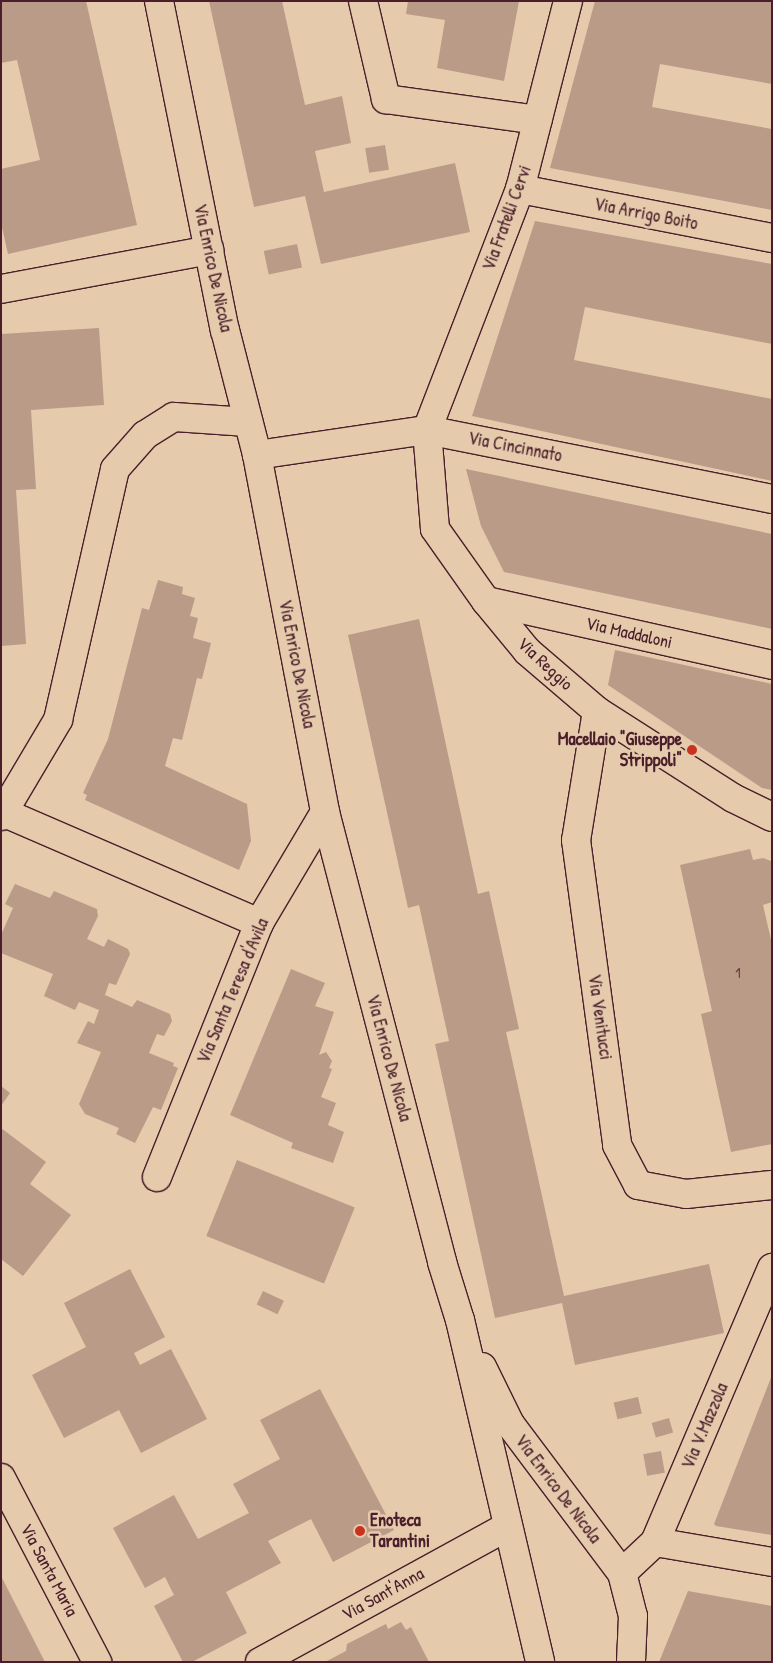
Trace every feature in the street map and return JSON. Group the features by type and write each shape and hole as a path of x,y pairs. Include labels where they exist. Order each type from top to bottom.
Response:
{"street":[{"name":"Via Enrico De Nicola","path":"159,1 209,250 257,456 325,812 442,1262 460,1320 540,1662"},
{"path":"363,1 386,99 538,120"},
{"name":"Via Fratelli Cervi","path":"427,430 520,190 568,1"},
{"name":"Via Arrigo Boito","path":"520,190 772,238"},
{"path":"1,289 209,250"},
{"path":"248,422 174,417 145,435 115,469 58,720 3,814 259,923"},
{"name":"Via Cincinnato","path":"257,456 427,430 772,499"},
{"name":"Via Reggio","path":"427,430 435,529 486,601 527,651 597,711 733,798 772,817"},
{"name":"Via Maddaloni","path":"486,601 772,665"},
{"name":"Via Venitucci","path":"597,711 576,840 617,1145 638,1185 686,1194 772,1185"},
{"name":"Via Santa Teresa d'Avila","path":"157,1177 259,923 325,812"},
{"name":"Via V.Mazzola","path":"622,1573 655,1542 771,1274"},
{"name":"Via Enrico De Nicola","path":"460,1320 510,1424 622,1573 633,1616 631,1662"},
{"name":"Via Santa Maria","path":"1,1478 97,1662"},
{"name":"Via Sant'Anna","path":"260,1662 507,1527"},
{"path":"655,1542 772,1562"}],"building":[{"path":"1,1 86,1 137,225 8,254 1,223 1,169 40,160 17,60 1,63"},
{"path":"209,1 282,1 305,105 342,96 351,143 315,151 324,192 455,163 470,232 321,264 305,196 254,207"},
{"path":"408,1 519,1 504,81 437,68 445,20 406,14"},
{"path":"595,1 772,1 772,84 660,64 652,107 772,129 772,210 550,168"},
{"path":"385,145 389,170 369,173 365,148"},
{"path":"535,221 772,264 772,344 585,307 574,360 772,399 772,481 472,416"},
{"path":"297,244 302,267 269,275 264,251"},
{"path":"99,328 104,405 31,410 36,489 16,490 26,644 1,646 1,334"},
{"path":"466,469 772,534 772,629 504,572 481,526"},
{"path":"158,580 183,587 182,594 195,598 190,616 198,618 193,638 211,643 202,679 197,678 182,740 173,738 165,766 247,804 251,841 239,870 85,800 87,795 83,793 108,739 142,608 149,610"},
{"path":"419,619 478,894 489,891 519,1029 506,1032 564,1296 709,1264 724,1333 575,1365 562,1303 495,1318 435,1044 449,1041 419,905 408,908 348,635"},
{"path":"615,650 772,684 772,790 762,788 608,685"},
{"path":"750,849 753,860 763,858 771,861 772,867 772,902 763,905 772,944 772,1144 731,1152 701,1014 712,1011 680,865"},
{"path":"15,884 50,898 54,891 97,909 98,916 87,939 104,947 108,939 128,949 130,954 116,985 109,983 105,995 132,1007 137,1000 170,1014 172,1021 164,1036 157,1034 149,1053 174,1063 173,1066 178,1068 161,1110 153,1107 135,1143 116,1134 119,1128 85,1114 79,1104 101,1052 77,1043 88,1021 94,1024 99,1010 79,1002 75,1010 44,996 53,974 1,953 1,935 13,908 5,904"},
{"path":"291,969 325,983 315,1006 334,1012 319,1055 326,1052 332,1061 329,1068 332,1069 321,1097 336,1103 328,1125 344,1132 333,1163 291,1148 293,1143 230,1115"},
{"path":"1,1086 10,1093 1,1106"},
{"path":"1,1128 46,1162 30,1184 71,1215 23,1276 1,1259"},
{"path":"237,1160 355,1208 324,1284 206,1236"},
{"path":"130,1269 165,1337 134,1353 140,1365 171,1349 207,1419 141,1453 119,1410 64,1438 32,1375 86,1347 64,1303"},
{"path":"263,1291 284,1301 278,1314 257,1305"},
{"path":"772,1375 772,1535 716,1526 714,1524"},
{"path":"320,1389 394,1530 333,1562 311,1519 268,1541 281,1563 226,1592 247,1633 192,1662 183,1662 154,1606 174,1595 165,1577 145,1588 113,1528 174,1495 198,1539 249,1513 233,1484 280,1459 260,1420"},
{"path":"638,1397 642,1414 617,1419 614,1403"},
{"path":"669,1418 673,1432 656,1437 652,1423"},
{"path":"661,1451 665,1473 647,1476 643,1454"},
{"path":"1,1576 45,1662 1,1662"},
{"path":"688,1591 772,1606 772,1662 659,1662"},
{"path":"401,1622 406,1630 411,1627 429,1662 325,1662 346,1651 347,1644 386,1624 388,1629"}],"place":[{"name":"Macellaio \"Giuseppe Strippoli\"","path":"692,750"},
{"name":"Enoteca Tarantini","path":"360,1531"}]}
